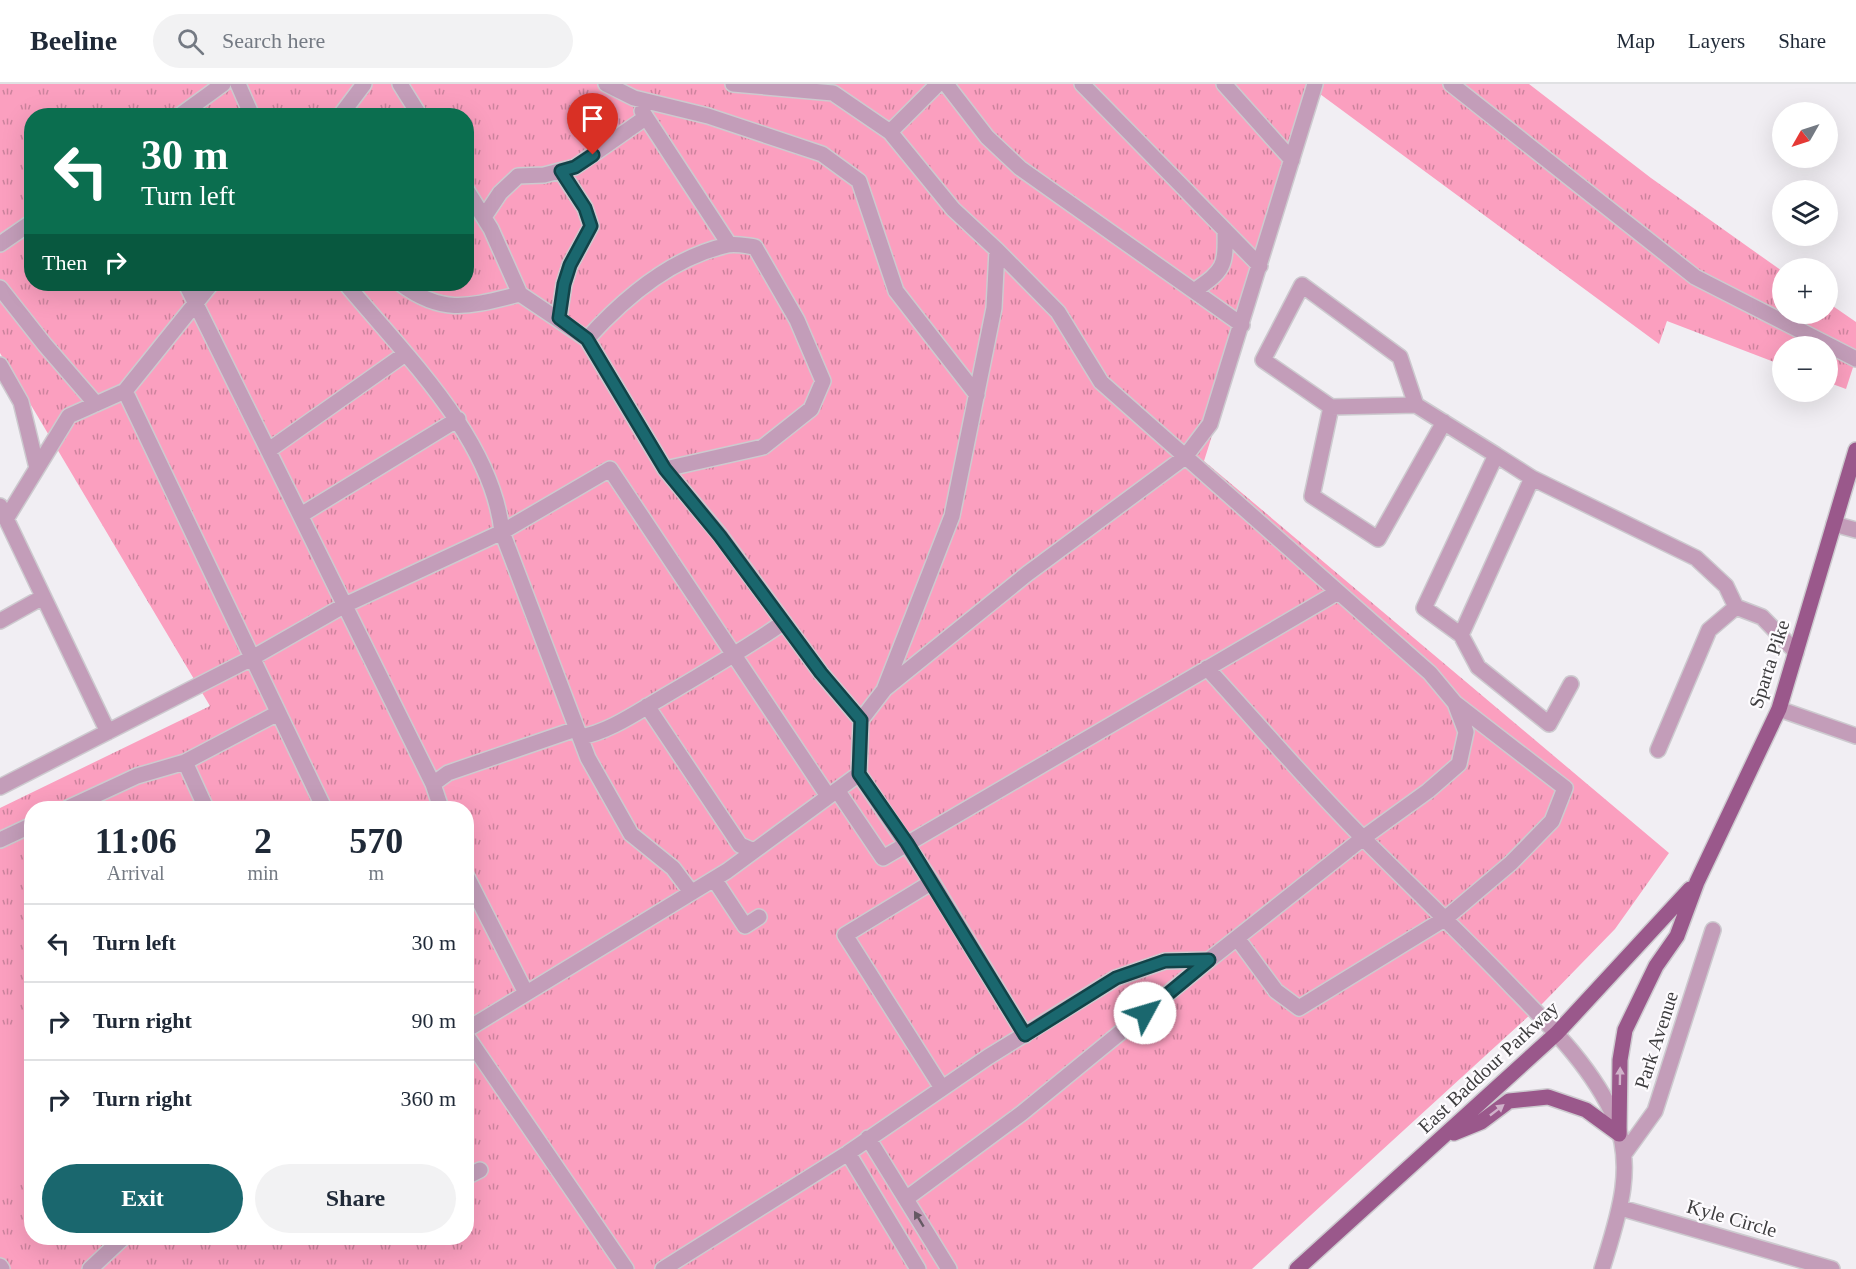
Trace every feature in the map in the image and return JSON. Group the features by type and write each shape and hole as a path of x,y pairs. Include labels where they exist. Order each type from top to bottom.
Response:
{"main road":[{"name":"Sparta Pike","path":"1696,882 1779,709 1856,450"},
{"name":"East Baddour Parkway","path":"1297,1269 1446,1137 1557,1034 1696,882"},
{"path":"1619,1134 1620,1060 1625,1030 1656,966 1677,936 1696,882"},
{"path":"1446,1137 1481,1122 1509,1101 1532,1097 1548,1097 1586,1110 1619,1134"}],"street":[{"path":"190,108 223,84"},
{"path":"238,84 248,108"},
{"path":"346,108 364,84"},
{"path":"400,84 414,108"},
{"path":"606,84 634,98 708,116 822,154 859,181 896,291 977,395"},
{"path":"733,84 833,93 890,132 952,209 997,250 1058,312 1101,382 1430,673 1455,703 1565,789 1552,821 1511,863 1446,918 1299,1008 1276,991 1237,938"},
{"path":"890,132 938,84"},
{"path":"946,84 987,137 1020,168 1242,325"},
{"path":"1082,84 1260,266"},
{"path":"1224,84 1292,160"},
{"path":"1451,84 1559,166 1695,277 1856,359"},
{"path":"1025,1035 932,882 859,774 861,720 884,690 1028,574 1185,457 1210,424 1292,160 1311,87"},
{"path":"634,98 729,244"},
{"path":"484,217 500,193 518,176 544,175 575,167 645,118"},
{"path":"559,318 564,284 570,265 591,226 585,208 561,171"},
{"path":"474,201 484,217 520,294 559,318 587,339 665,469 720,536 861,720"},
{"path":"0,244 24,228"},
{"path":"1194,291 1215,277 1226,259 1225,230"},
{"path":"587,339 616,307 674,266 729,244 755,247 796,320 823,381 811,409 763,447 665,469"},
{"path":"884,690 952,516 994,308 997,250"},
{"path":"1416,405 1400,357 1302,285 1263,360 1331,407 1416,405 1532,478 1696,558 1726,586 1736,607 1762,617 1797,651"},
{"path":"0,288 96,404"},
{"path":"190,291 433,784 439,801"},
{"path":"108,732 3,513 37,468 69,416 125,391 205,291"},
{"path":"352,291 458,419 499,505 502,532 588,758 631,834 673,868 691,892"},
{"path":"411,291 422,299 448,306 483,303 520,294"},
{"path":"269,450 405,354"},
{"path":"0,365 21,402 37,468"},
{"path":"125,391 321,801"},
{"path":"1331,407 1312,496 1378,538 1444,422"},
{"path":"301,515 458,419"},
{"path":"1496,455 1424,608 1461,635 1478,667 1549,724 1570,684"},
{"path":"0,787 252,658 345,605 502,532 610,469 734,656 832,793 883,858 1338,592"},
{"path":"1461,635 1532,478"},
{"path":"1834,524 1856,530"},
{"path":"0,621 43,597"},
{"path":"1658,750 1709,630 1736,607"},
{"path":"433,784 448,773 578,733 592,735 734,656 784,622"},
{"name":"Park Avenue","path":"1207,668 1363,838 1446,918 1557,1034 1601,1093 1619,1134 1624,1154 1621,1208 1602,1269"},
{"path":"907,1198 1022,1113 1209,960 1363,838 1428,791 1459,764 1466,732 1455,703"},
{"path":"647,706 740,845 754,851"},
{"path":"1779,709 1856,736"},
{"path":"83,801 137,776 185,762 278,713"},
{"path":"185,762 203,801"},
{"path":"474,1025 714,879 859,774"},
{"path":"0,840 24,829"},
{"path":"714,879 745,926 759,917"},
{"path":"932,882 845,935 942,1088"},
{"path":"474,891 526,993"},
{"name":"Park Avenue","path":"1624,1154 1655,1111 1713,930"},
{"path":"663,1269 848,1153 942,1088 1116,978 1165,961 1209,960"},
{"path":"474,1047 626,1269"},
{"path":"868,1138 949,1269"},
{"path":"848,1153 918,1269"},
{"name":"Kyle Circle","path":"1621,1208 1832,1269"},
{"path":"90,1269 116,1245"}],"green space":[{"path":"0,84 1529,84 1651,178 1772,264 1772,324 1838,324 1838,310 1856,322 1856,358 1846,389 1838,386 1838,336 1772,336 1772,361 1667,321 1659,344 1320,94 1204,461 1669,853 1615,929 1543,1003 1252,1269 0,1269 0,808 210,706 0,353"},
{"path":"24,1022 24,1183 0,1195 0,1035"}],"route":[{"path":"593,155 575,167 561,171 585,208 591,226 570,265 564,284 559,318 587,339 665,469 720,536 821,673 861,720 859,774 932,882 1025,1035 1116,978 1165,961 1209,960 1145,1013"}]}
